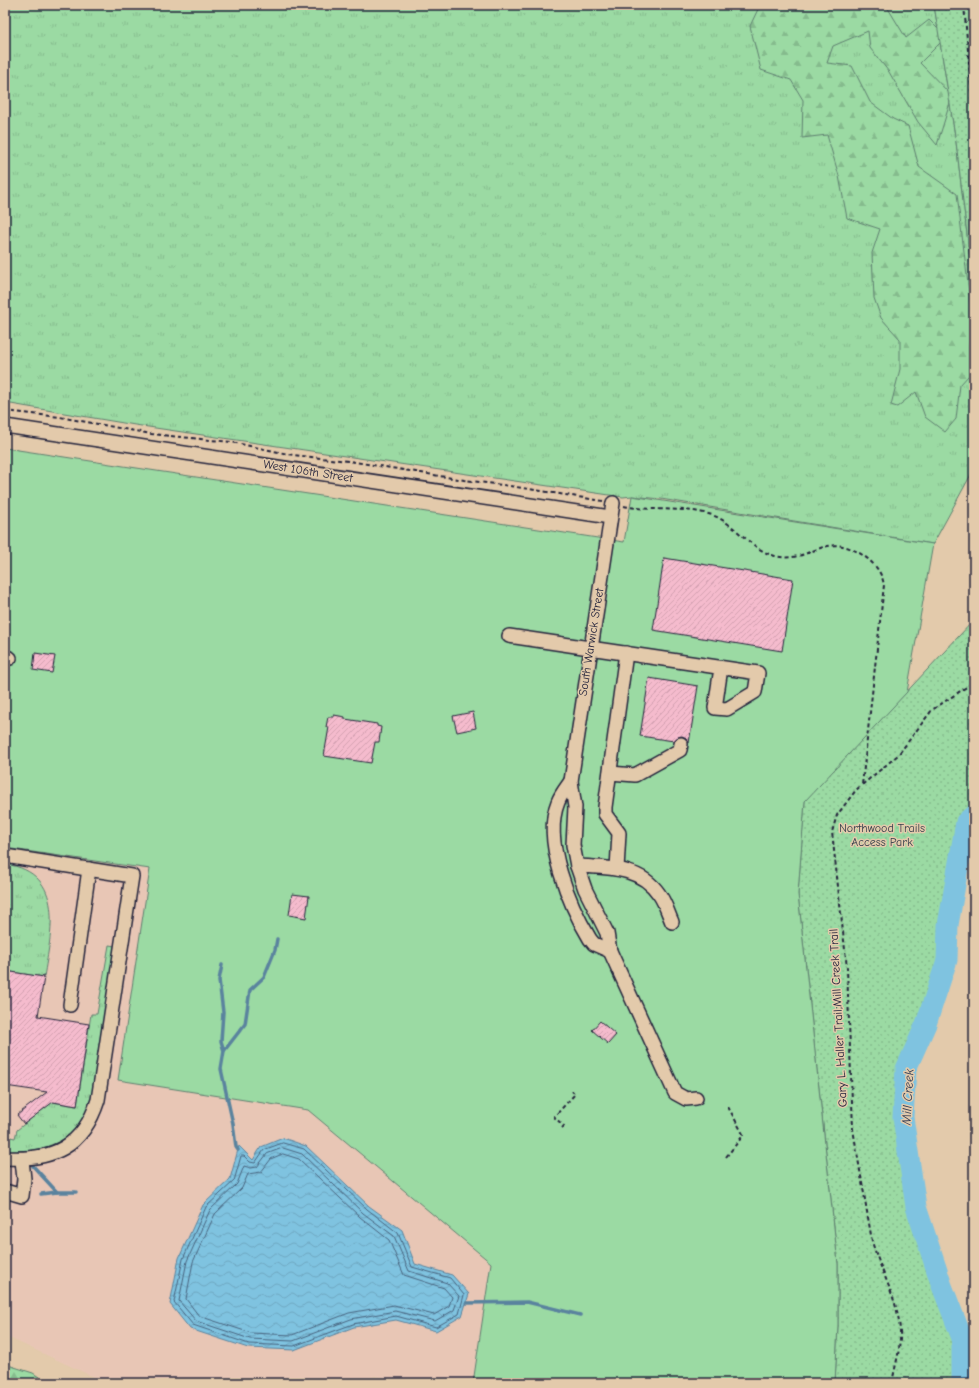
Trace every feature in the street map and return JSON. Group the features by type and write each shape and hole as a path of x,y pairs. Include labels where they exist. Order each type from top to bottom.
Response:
{"street":[{"name":"West 106th Street","path":"5,426 610,517"},
{"name":"South Warwick Street","path":"571,780 558,802 556,814 554,847 559,869 564,887 585,931 594,944 610,950 608,933 585,889 577,866 573,845 575,807 571,780 613,503"},
{"path":"509,636 721,668"},
{"path":"617,869 620,841 619,833 605,814 605,807 626,653"},
{"path":"610,773 635,776 680,750 681,744"},
{"path":"5,856 132,876 98,1100 89,1122 73,1141 61,1150 47,1156 22,1160 5,1158"},
{"path":"577,866 617,869 634,872 649,882 660,894 672,922"},
{"path":"70,1005 89,869"},
{"path":"610,950 674,1093 686,1099 696,1098"},
{"path":"5,1191 22,1196 24,1179 22,1160"}],"path":[{"path":"964,5 974,119"},
{"name":"Gary L. Haller Trail;Mill Creek Trail","path":"892,1383 900,1343 900,1326 895,1304 872,1241 853,1129 847,968 832,832 837,815 856,790 898,755 932,710 974,682"},
{"path":"562,1128 564,1126 554,1118 575,1094 572,1091"},
{"path":"726,1156 743,1134 727,1105"}],"shaded area":[{"path":"5,848 150,869 118,1080 308,1110 491,1263 473,1383 403,1383 375,1376 358,1383 107,1383 5,1336"}],"green space":[{"path":"5,5 934,5 956,142 974,293 974,469 933,544 661,499 632,496 623,497 135,425 5,403"},
{"path":"760,5 797,9 809,5 886,5 906,38 929,20 946,37 920,63 952,96 937,145 918,122 889,72 870,48 868,31 833,46 827,63 852,66 870,102 893,119 908,126 919,167 957,194 972,317 969,346 969,375 960,385 956,419 945,432 925,417 916,392 897,407 891,405 900,369 900,339 881,318 874,298 872,253 880,229 847,218 839,176 827,135 802,138 803,100 791,80 761,70 750,26"},
{"path":"934,5 974,5 974,293 956,142"},
{"path":"5,448 624,542 632,496 933,544 907,692 805,801 798,894 838,1264 838,1325 835,1383 473,1383 491,1263 308,1110 118,1080 150,869 5,848"},
{"name":"Northwood Trails Access Park","path":"974,620 974,815 966,822 948,925 947,960 926,1024 906,1069 903,1117 916,1207 942,1286 962,1338 962,1383 835,1383 838,1325 838,1264 798,894 805,800"},
{"path":"5,864 25,870 38,879 46,892 50,907 51,924 50,942 44,977 5,971"},
{"path":"109,945 115,946 92,1095 87,1111 80,1123 71,1133 60,1141 35,1150 5,1151 5,1136 15,1138 17,1130 52,1102 77,1106 91,1014 97,1014"},
{"path":"5,1364 33,1373 48,1383 5,1382"}],"water":[{"path":"283,1138 306,1146 369,1206 402,1230 415,1264 452,1275 469,1294 462,1316 436,1331 396,1320 354,1327 294,1350 248,1348 190,1329 170,1304 179,1258 203,1205 230,1179 239,1146 253,1160 261,1147"}],"building":[{"path":"664,558 793,579 782,651 653,630"},
{"path":"35,653 55,656 52,673 33,670"},
{"path":"649,678 698,686 689,743 686,738 682,736 678,737 674,741 640,736"},
{"path":"473,712 476,728 457,732 453,716"},
{"path":"334,715 345,717 345,719 377,724 377,726 381,727 379,742 375,742 371,763 324,756 329,727 326,727 328,717 334,717"},
{"path":"292,894 309,896 306,918 289,915"},
{"path":"5,971 44,977 38,1016 89,1024 77,1106 53,1102 24,1124 17,1115 47,1092 5,1086"},
{"path":"600,1021 616,1035 608,1044 592,1030"}],"waterway":[{"name":"Mill Creek","path":"962,1383 962,1338 942,1286 916,1207 903,1117 906,1069 926,1024 947,960 948,925 966,822 974,815"},
{"path":"224,1051 245,1024 250,990 264,977 275,950 277,939"},
{"path":"222,965 219,980 223,1012 221,1041 224,1051 221,1069 233,1124 236,1147 238,1150"},
{"path":"33,1166 57,1192"},
{"path":"41,1194 76,1192"},
{"path":"466,1303 527,1302 580,1315"}]}
